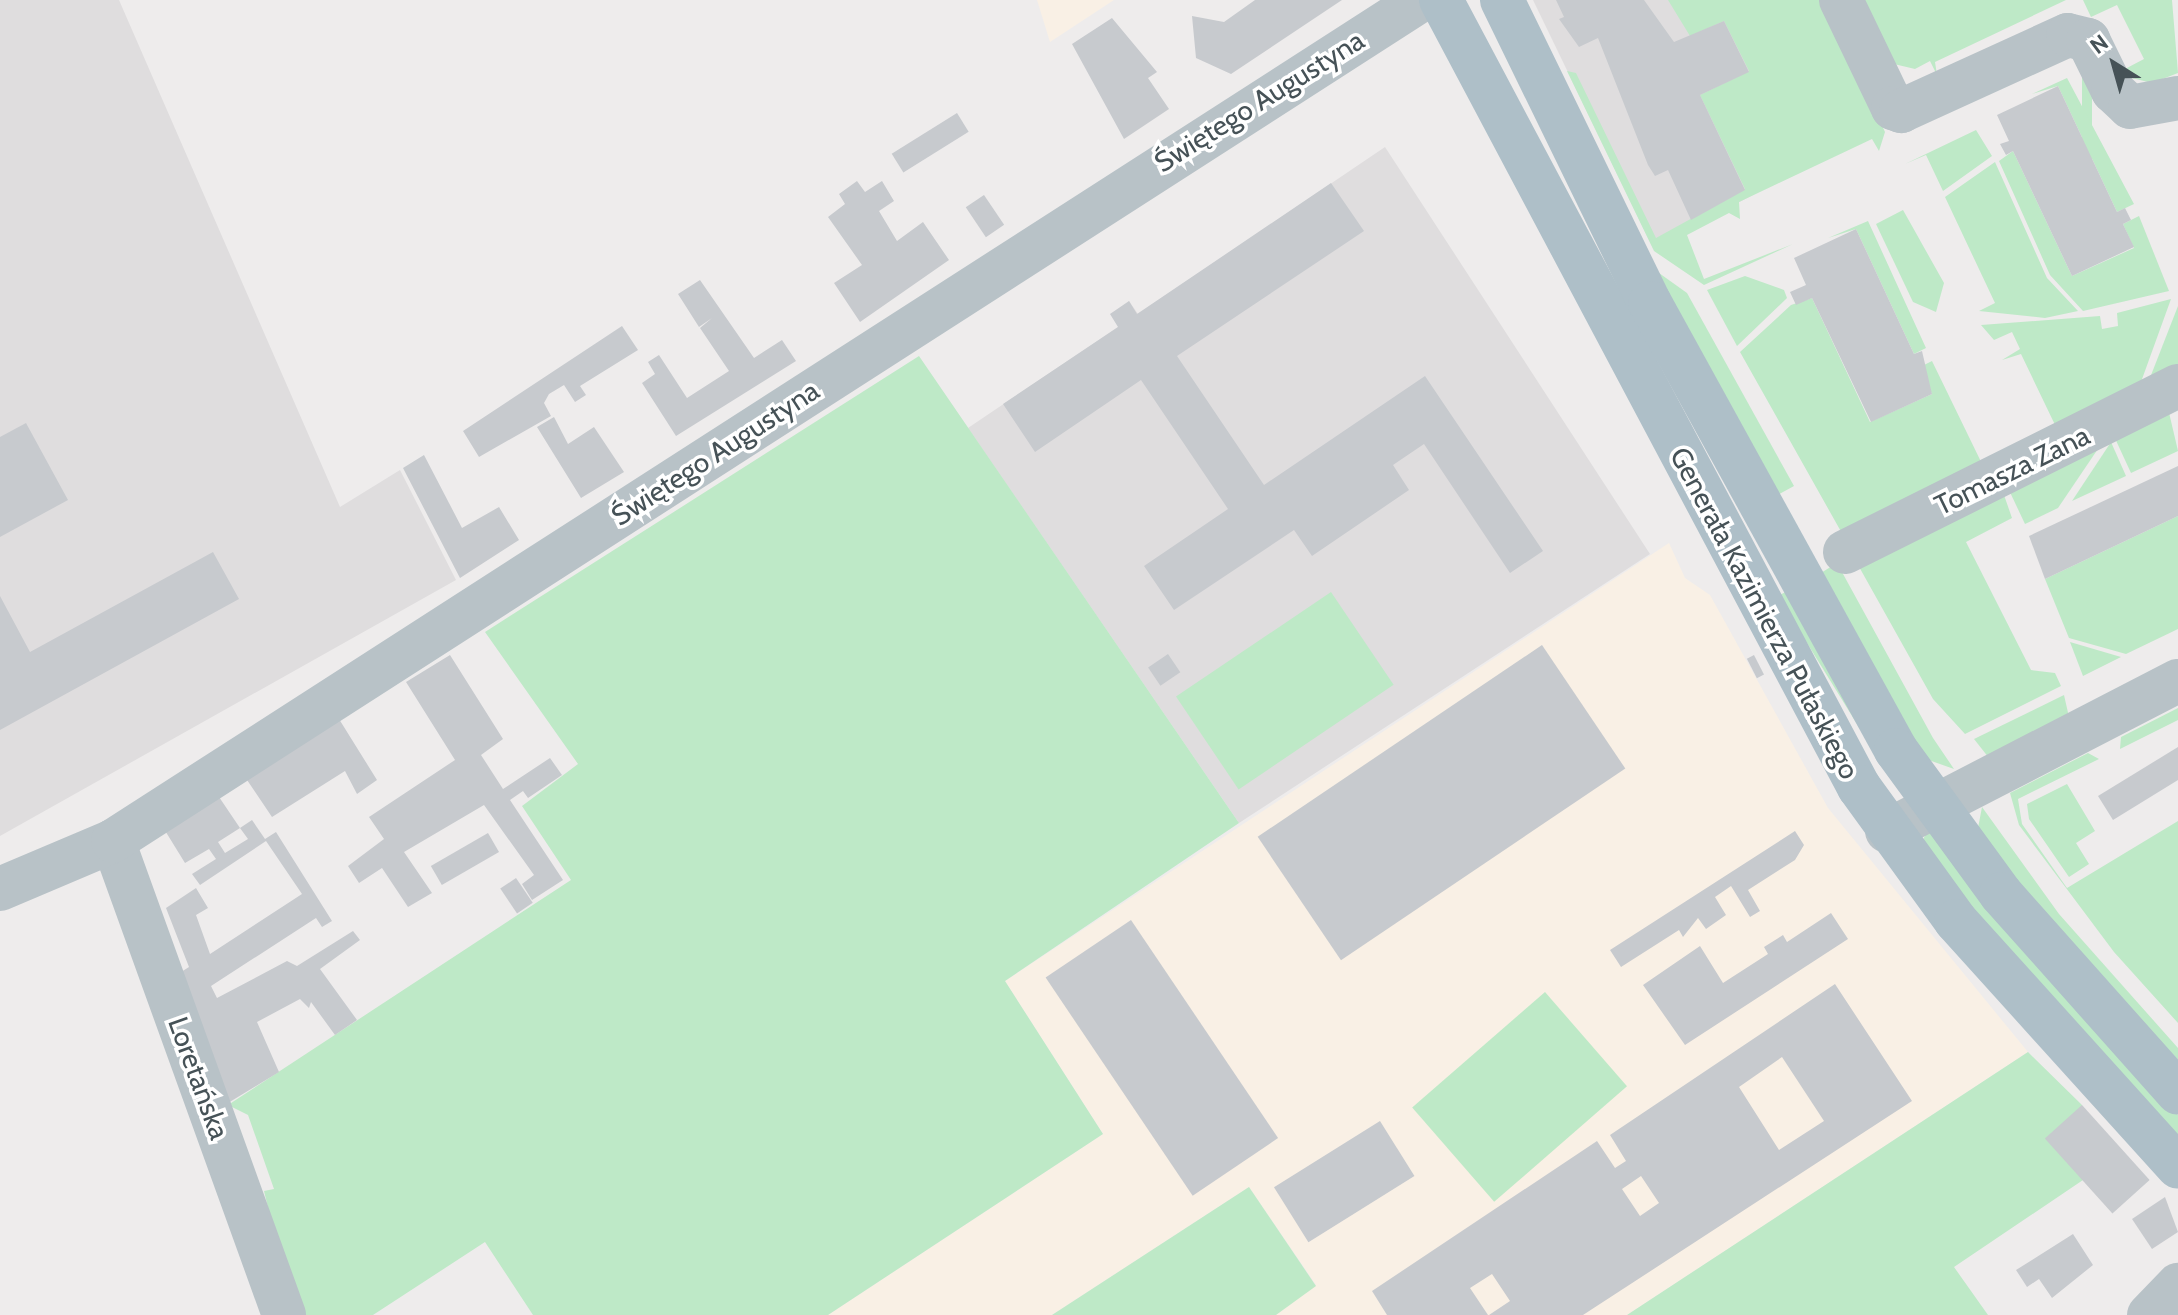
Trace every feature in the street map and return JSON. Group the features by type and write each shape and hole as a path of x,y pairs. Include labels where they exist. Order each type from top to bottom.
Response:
{"main road":[{"name":"Generała Kazimierza Pułaskiego","path":"1441,0 1806,695 1887,831 2025,1002 2178,1167"},
{"name":"Generała Kazimierza Pułaskiego","path":"1502,0 1650,303 1798,579 1933,807 2065,969 2178,1093"}],"street":[{"name":"Świętego Augustyna","path":"0,889 113,841 1421,0"},
{"path":"1841,0 1893,108 1901,111 2068,35 2088,40 2113,91 2130,107 2178,98"},
{"name":"Tomasza Zana","path":"1845,552 2178,386"},
{"path":"1887,831 2178,681"},
{"name":"Loretańska","path":"113,841 284,1315"},
{"path":"2149,1315 2178,1285"}],"shaded area":[{"path":"0,0 119,0 340,507 400,470 456,580 0,836"},
{"path":"1037,0 1114,0 1050,42"},
{"path":"1533,0 1817,0 1879,128 1653,248"},
{"path":"1385,147 1650,554 1239,823 968,428 1118,327 1129,301 1138,314"},
{"path":"1669,543 1685,578 1710,595 1828,808 2028,1052 1627,1315 1276,1315 1316,1285 1249,1187 1052,1315 828,1315 1103,1134 1005,981"}],"green space":[{"path":"1668,0 1825,0 1885,132 1879,151 1872,139 1739,202 1740,219 1729,213 1687,235 1704,279 1793,244 1704,285 1654,251 1567,71 1576,73 1656,238 1745,189 1700,95 1749,71 1724,21 1690,36"},
{"path":"1863,0 2066,0 1935,62 1937,75 1930,61 1915,69 1894,64"},
{"path":"2083,0 2172,0 2178,73 2152,83 2128,77 2123,70 2144,59 2117,5 2091,17"},
{"path":"2082,76 2092,76 2092,214 2082,214"},
{"path":"2067,78 2134,204 2117,212 2058,86 2032,94"},
{"path":"1976,130 1992,156 1943,191 1926,155 1905,164"},
{"path":"2013,151 2072,276 2134,248 2123,224 2139,216 2169,291 2083,311 2050,275 1999,161"},
{"path":"1995,162 2047,278 2078,311 2045,318 1979,311 1995,303 1945,197"},
{"path":"1903,210 1944,283 1936,312 1913,302 1876,224"},
{"path":"1868,221 1926,348 1914,354 1856,229 1828,238"},
{"path":"1645,263 1687,293 1794,486 1772,498"},
{"path":"1745,276 1784,290 1787,298 1737,346 1707,290"},
{"path":"1812,298 1870,422 1932,394 1920,367 1932,361 1986,472 1848,544 1740,352 1791,305"},
{"path":"2171,299 2137,393 2057,429 2021,354 2002,360 2020,349 2012,332 1994,340 1981,325 2100,316 2102,329 2118,326 2117,313"},
{"path":"2178,306 2178,371 2146,388"},
{"path":"919,356 1239,823 1005,981 1103,1134 828,1315 533,1315 485,1242 373,1315 305,1315 273,1228 264,1191 274,1189 248,1115 228,1105 571,880 522,806 578,764 485,632"},
{"path":"2167,404 2178,451 2131,473 2113,434"},
{"path":"2106,437 2058,508 2025,524 2008,488"},
{"path":"2111,442 2126,476 2072,501"},
{"path":"2004,495 2012,518 1966,542 2031,670 2055,673 2061,686 1965,734 1933,699 1853,556"},
{"path":"2178,516 2178,629 2126,654 2069,638 2045,579"},
{"path":"1837,563 1933,738 1954,769 1923,758 1816,576"},
{"path":"1789,590 1894,784 1778,596"},
{"path":"1331,592 1394,685 1239,789 1176,697"},
{"path":"2070,642 2121,657 2083,676"},
{"path":"2064,695 2069,717 1989,758 1974,739"},
{"path":"2178,708 2178,720 2120,749 2121,737"},
{"path":"2088,753 2099,759 2018,799 2022,824 2067,888 2178,821 2178,1023 2114,952 2019,825 2010,793"},
{"path":"2067,784 2095,831 2076,843 2089,864 2069,877 2029,819 2027,804"},
{"path":"1982,807 2059,914 2178,1048 2178,1071 2052,932 1978,828"},
{"path":"1928,829 2178,1115 2178,1146 2044,1002 1922,842"},
{"path":"1545,992 1627,1086 1494,1202 1412,1107"},
{"path":"2028,1052 2082,1105 2083,1180 1954,1267 1988,1315 1627,1315"},
{"path":"1249,1187 1316,1286 1276,1315 1052,1315"}],"building":[{"path":"1255,0 1342,0 1231,74 1196,58 1192,16 1224,22"},
{"path":"1556,0 1644,0 1674,42 1724,21 1749,72 1700,95 1745,190 1691,220 1668,170 1655,176 1648,165 1598,38 1579,47 1559,19 1564,17"},
{"path":"1112,18 1157,72 1148,78 1169,109 1124,139 1072,44"},
{"path":"2058,86 2117,212 2125,208 2131,220 2123,224 2134,247 2072,276 2013,151 2006,155 2000,144 2009,141 1997,115"},
{"path":"957,113 969,132 903,172 892,154"},
{"path":"857,181 865,192 882,181 894,201 879,211 897,241 923,222 949,260 860,322 834,283 862,265 828,217 845,204 839,194"},
{"path":"1331,183 1364,231 1177,356 1264,485 1425,376 1543,551 1510,573 1424,444 1393,465 1409,490 1312,556 1294,530 1174,610 1144,566 1228,509 1141,380 1035,452 1003,404 1118,327 1110,314 1129,301 1137,314"},
{"path":"984,195 1004,225 986,237 966,207"},
{"path":"1856,229 1914,354 1922,351 1932,394 1871,422 1812,298 1796,305 1790,292 1806,285 1794,258"},
{"path":"700,280 754,358 782,340 796,361 676,436 642,383 655,374 648,362 659,355 687,398 729,371 700,328 712,318 699,327 678,294"},
{"path":"622,326 638,350 580,386 586,395 575,402 564,385 549,394 544,403 551,416 479,457 463,431"},
{"path":"554,417 568,444 594,427 624,472 581,498 537,427"},
{"path":"26,423 68,500 0,537 0,437"},
{"path":"424,455 462,528 499,507 519,540 460,578 403,468"},
{"path":"2178,466 2178,516 2045,579 2029,536"},
{"path":"213,552 239,599 0,730 0,596 30,652"},
{"path":"1542,645 1625,769 1341,960 1258,837"},
{"path":"1168,654 1180,672 1160,686 1148,667"},
{"path":"450,655 503,739 481,755 503,789 550,758 562,775 528,798 523,791 510,800 563,880 532,900 522,884 534,875 484,805 404,852 432,893 408,907 382,868 359,883 348,866 384,839 369,817 455,760 406,682"},
{"path":"1754,655 1764,675 1757,678 1747,659"},
{"path":"339,719 377,780 357,794 345,771 272,817 245,777"},
{"path":"2178,747 2178,780 2113,820 2098,796"},
{"path":"217,794 240,828 252,820 265,839 276,832 332,921 322,927 316,918 211,986 217,998 287,961 297,966 353,931 360,940 320,969 357,1020 335,1035 311,1002 309,1008 300,999 257,1022 279,1072 228,1103 178,974 189,967 166,908 196,888 208,908 196,915 210,954 302,894 266,841 200,885 192,874 216,859 209,849 185,863 164,829","holes":["240,828 248,839 225,853 218,842"]},
{"path":"1795,831 1804,845 1795,860 1748,890 1760,911 1750,917 1731,886 1715,897 1726,915 1706,929 1698,918 1683,937 1679,930 1621,967 1610,950"},
{"path":"488,833 499,852 442,885 431,866"},
{"path":"516,878 533,903 517,913 500,889"},
{"path":"1831,913 1848,939 1685,1045 1643,985 1700,946 1723,983 1768,954 1764,947 1783,935 1787,942"},
{"path":"1131,920 1278,1138 1193,1196 1046,978"},
{"path":"1835,984 1912,1101 1583,1315 1489,1315 1510,1301 1492,1274 1470,1288 1488,1315 1387,1315 1372,1291 1597,1141 1615,1168 1626,1161 1610,1135","holes":["1782,1057 1824,1121 1779,1150 1739,1087","1641,1176 1659,1203 1640,1216 1622,1189"]},
{"path":"2082,1105 2150,1180 2112,1214 2045,1138"},
{"path":"1380,1121 1414,1176 1308,1242 1274,1187"},
{"path":"2165,1197 2178,1232 2152,1249 2132,1219"},
{"path":"2073,1234 2093,1265 2052,1298 2039,1279 2027,1287 2016,1270"}]}
